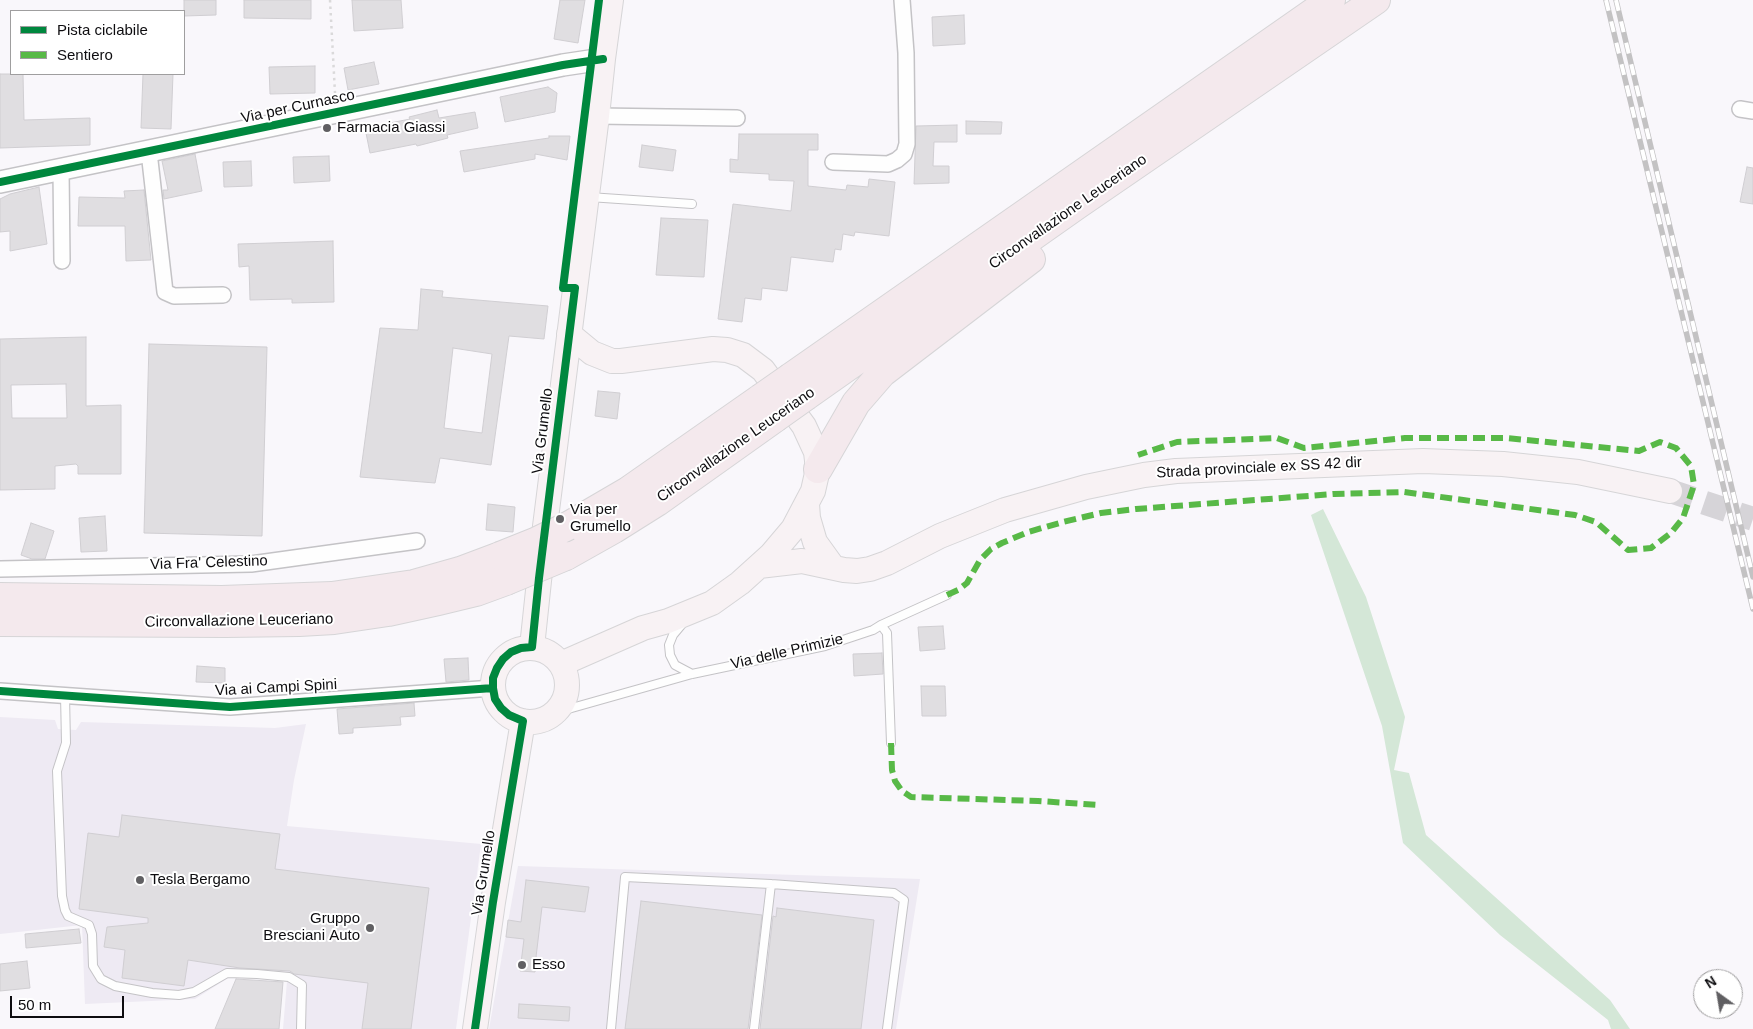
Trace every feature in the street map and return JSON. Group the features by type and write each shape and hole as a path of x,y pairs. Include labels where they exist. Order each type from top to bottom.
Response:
{"highway":[{"name":"Circonvallazione Leuceriano","path":"0,597 222,600 332,596 414,584 460,571 503,569 566,556 657,502 768,408 1332,0"},
{"name":"Circonvallazione Leuceriano","path":"798,386 1077,205 1376,0"},
{"path":"818,469 856,403 882,373 1043,250 1077,205"},
{"name":"Circonvallazione Leuceriano","path":"0,622 226,623 334,620 388,612 476,592 535,542 568,526 768,408"}],"main road":[{"name":"Via Grumello","path":"532,647 603,59 612,0"},
{"path":"561,664 643,628 668,621 712,603 759,566 787,536 807,504 813,491 818,469 816,452 804,426 763,370 743,355 728,350 713,349 612,361 592,353 569,334"},
{"name":"Strada provinciale ex SS 42 dir","path":"759,566 802,561 858,571 870,569 887,564 940,536 1005,510 1086,487 1144,475 1176,471 1422,460 1503,464 1578,472 1670,492"},
{"path":"807,504 808,518 815,542 833,567"},
{"path":"532,647 544,650 554,656 561,664 566,674 567,690 561,705 554,713 544,719 534,722 523,721 509,716 495,699 493,688 495,673 503,659 512,652 532,647"},
{"name":"Via Grumello","path":"475,1029 493,902 523,721"}],"street":[{"path":"832,162 888,164 904,154 907,144 906,53 902,0"},
{"name":"Via per Curnasco","path":"0,182 563,65 603,59"},
{"path":"597,116 737,118"},
{"path":"149,152 166,292 174,296 223,295"},
{"path":"60,170 62,261"},
{"name":"Via Fra' Celestino","path":"0,569 251,564 417,541"},
{"name":"Via ai Campi Spini","path":"0,691 230,707 493,688"}],"lane":[{"path":"587,197 692,204"},
{"name":"Via delle Primizie","path":"554,713 692,674 825,646 873,630 947,595"},
{"path":"692,674 676,665 670,655 669,645 672,635 694,610"},
{"path":"881,625 887,634 891,743"},
{"path":"65,696 66,743 58,771 62,896 68,916 89,925 92,934 93,966 101,979 115,986 152,993 179,995 194,992 227,973 289,977 302,985 301,1029"},
{"path":"611,1029 624,878 771,884 894,893 904,900 887,1029"},
{"path":"754,1029 771,884"}],"path":[{"path":"330,0 336,113"}],"shaded area":[{"path":"0,717 55,720 58,729 76,730 81,722 275,728 306,724 294,780 287,826 481,844 456,1029 283,1029 287,981 233,975 195,999 85,1004 82,925 0,934"},
{"path":"518,866 920,879 896,1029 489,1029"}],"green space":[{"path":"1323,509 1366,597 1405,717 1394,770 1409,773 1426,835 1610,1000 1630,1029 1611,1029 1608,1020 1500,935 1403,843 1382,726 1311,515"}],"building":[{"path":"184,0 216,0 216,15 185,16"},
{"path":"244,0 311,0 311,19 244,18"},
{"path":"352,0 401,0 403,28 354,31"},
{"path":"560,0 585,0 578,43 554,39"},
{"path":"964,15 965,44 933,46 932,17"},
{"path":"374,62 379,84 348,90 344,68"},
{"path":"315,66 315,93 270,94 269,67"},
{"path":"0,74 23,75 24,120 90,118 90,145 0,148"},
{"path":"143,75 173,75 171,129 141,128"},
{"path":"548,87 557,93 555,112 505,122 500,97"},
{"path":"437,110 439,118 475,112 478,128 447,135 448,138 417,146 416,144 370,153 365,128 410,119 409,117"},
{"path":"966,121 1002,122 1001,134 966,134"},
{"path":"957,125 957,142 934,142 933,166 949,166 949,183 914,184 916,126"},
{"path":"739,134 818,134 818,150 808,150 808,186 846,190 847,185 868,187 869,179 895,182 889,236 855,232 854,236 843,234 841,250 835,249 833,262 791,257 787,291 762,288 761,300 745,298 742,322 718,319 733,204 791,211 794,181 769,180 769,174 730,172 730,159 738,160"},
{"path":"549,136 570,136 567,160 535,154 535,159 464,172 460,151 549,138"},
{"path":"642,145 676,150 673,171 639,167"},
{"path":"195,154 202,191 164,199 163,190 168,190 162,161"},
{"path":"329,156 330,181 294,183 293,157"},
{"path":"251,161 252,186 224,187 223,162"},
{"path":"1747,167 1753,168 1753,204 1740,202"},
{"path":"39,187 47,244 10,251 10,231 0,232 0,199 10,194"},
{"path":"144,190 151,260 126,261 125,226 78,226 79,197 125,198 124,191"},
{"path":"661,218 708,220 704,277 656,275"},
{"path":"333,241 334,302 292,303 292,299 250,300 249,266 239,267 238,244"},
{"path":"421,289 443,291 442,297 548,306 544,339 509,336 491,465 440,458 435,483 360,477 380,328 418,330","holes":["453,348 492,354 482,433 444,428"]},
{"path":"86,337 86,406 121,405 121,474 78,474 78,466 76,464 55,466 55,489 0,490 0,339","holes":["66,384 67,418 12,418 11,385"]},
{"path":"149,344 267,347 262,536 144,533"},
{"path":"598,391 620,393 617,419 595,416"},
{"path":"488,504 515,507 513,532 486,530"},
{"path":"105,516 107,551 81,552 79,518"},
{"path":"31,523 54,531 45,559 32,559 21,555"},
{"path":"943,626 945,649 920,651 918,627"},
{"path":"882,653 883,674 854,676 853,654"},
{"path":"468,658 469,680 446,682 444,659"},
{"path":"197,666 225,668 225,683 196,682"},
{"path":"921,686 945,686 946,716 922,716"},
{"path":"414,703 415,716 400,717 401,725 353,728 353,733 339,734 337,709"},
{"path":"122,815 280,834 275,869 429,888 411,1029 362,1029 368,983 294,974 290,971 240,968 188,960 184,986 122,978 125,950 104,947 107,927 148,923 148,918 79,909 88,833 119,837"},
{"path":"526,880 589,887 585,912 542,907 535,972 520,971 524,939 506,937 508,920 521,922"},
{"path":"641,901 762,915 748,1029 625,1029"},
{"path":"777,908 874,920 861,1029 760,1029 773,916 776,917"},
{"path":"79,929 81,943 26,948 25,934"},
{"path":"27,961 30,988 0,991 0,964"},
{"path":"236,979 283,982 279,1029 215,1029"},
{"path":"519,1004 570,1007 569,1021 518,1018"}],"tunnel":[{"path":"1670,491 1753,519"}],"railway":[{"path":"1606,0 1753,609"},
{"path":"1616,0 1753,577"}],"marked path":[{"path":"947,595 967,583 980,560 991,549 1002,543 1028,532 1101,513 1334,494 1404,492 1575,515 1596,522 1628,550 1651,548 1671,533 1683,518 1694,485 1691,466 1676,448 1660,442 1639,451 1506,438 1405,438 1304,448 1277,438 1177,442 1138,455"},
{"path":"891,743 892,770 895,781 902,791 911,797 1100,805"}],"cycle path":[{"path":"475,1029 493,902 523,721 509,715 501,708 495,699 493,678 503,659 511,652 521,648 532,647 575,288 563,288 599,0"},
{"path":"0,182 563,65 603,59"},
{"path":"0,691 230,707 493,688"}],"place":[{"name":"Farmacia Giassi","path":"327,128"},
{"name":"Via per Grumello","path":"560,519"},
{"name":"Tesla Bergamo","path":"140,880"},
{"name":"Gruppo Bresciani Auto","path":"370,928"},
{"name":"Esso","path":"522,965"}]}
